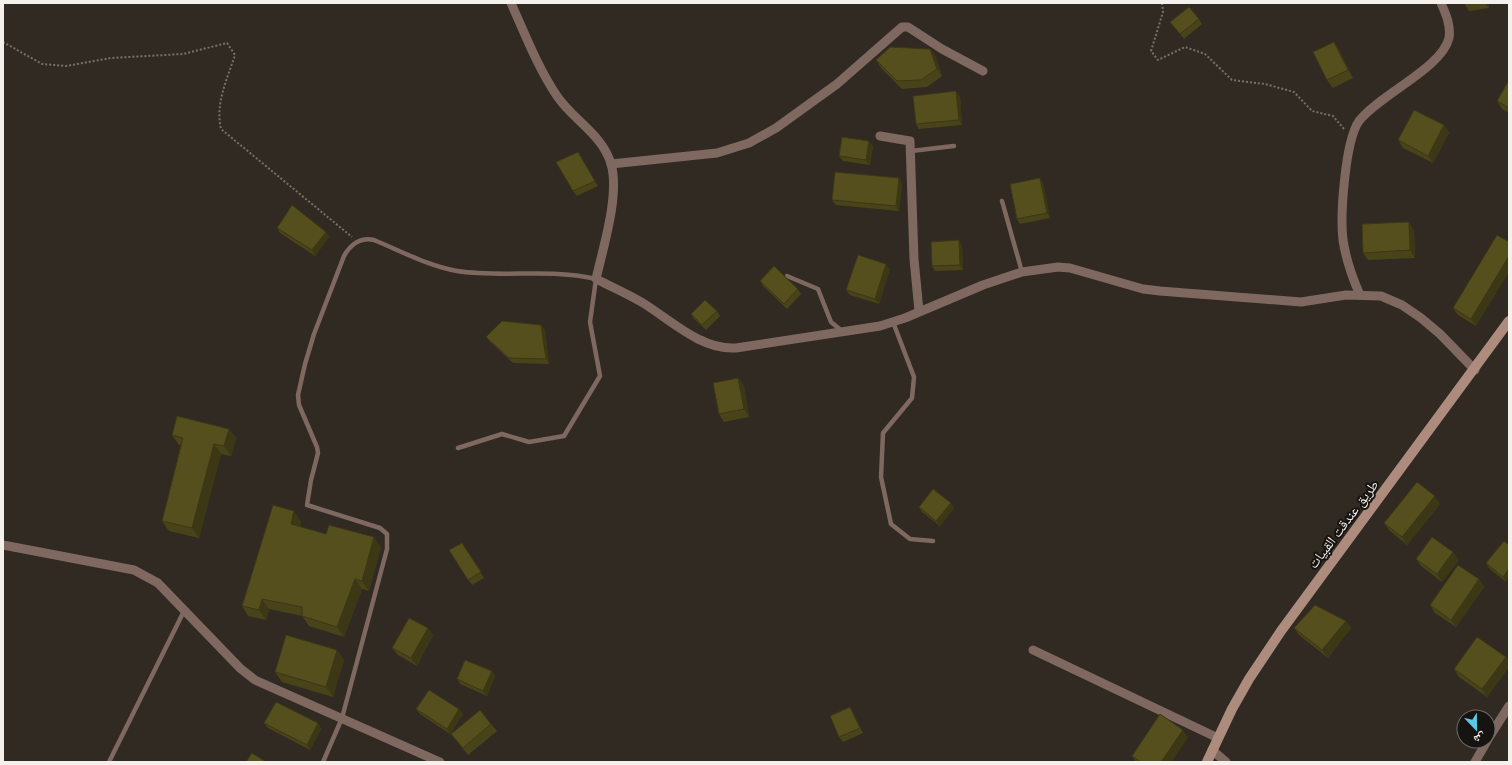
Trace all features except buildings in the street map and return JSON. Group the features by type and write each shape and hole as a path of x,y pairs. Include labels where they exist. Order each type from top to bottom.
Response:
{"main road":[{"name":"طريق عندقت القبيات","path":"1207,762 1249,679 1281,631 1475,370 1509,321"}],"street":[{"path":"511,3 550,86 566,107 597,138 605,150 611,164 613,191 596,279 642,303 701,341 713,346 736,348 880,326 983,285 1022,272 1058,267 1070,268 1154,291 1301,302 1360,295 1381,296 1402,305 1440,334 1475,370"},
{"path":"1360,295 1348,263 1342,228 1346,170 1352,137 1358,123 1366,112 1420,72 1439,56 1445,48 1449,38 1449,26 1441,3"},
{"path":"611,164 717,153 749,143 776,128 837,84 902,27 908,27 942,50 983,70"},
{"path":"880,136 910,141 914,259 919,311"},
{"path":"3,545 134,570 158,583 241,670 255,680 440,762"},
{"path":"1033,650 1218,738"},
{"path":"1496,727 1509,706"},
{"path":"1475,762 1483,749"},
{"path":"1212,750 1226,762"}],"lane":[{"path":"911,151 954,146"},
{"path":"1002,200 1022,272"},
{"path":"323,762 342,718 387,549 387,534 380,528 307,505 311,480 318,453 317,447 299,405 298,395 314,334 344,256 348,248 358,242 367,239 374,240 428,263 458,271 571,274 596,279 590,322 600,376 564,436 529,442 502,434 458,448"},
{"path":"787,276 818,289 831,322 842,331"},
{"path":"893,322 914,377 912,398 883,433 881,477 891,524 910,539 932,541"},
{"path":"109,762 184,610"}],"path":[{"path":"1162,3 1164,12 1151,51 1158,60 1185,47 1205,54 1232,80 1265,84 1294,92 1312,111 1332,116 1352,137"},
{"path":"3,42 42,64 66,66 112,58 183,54 228,44 235,55 220,103 219,118 221,129 358,242"}]}
